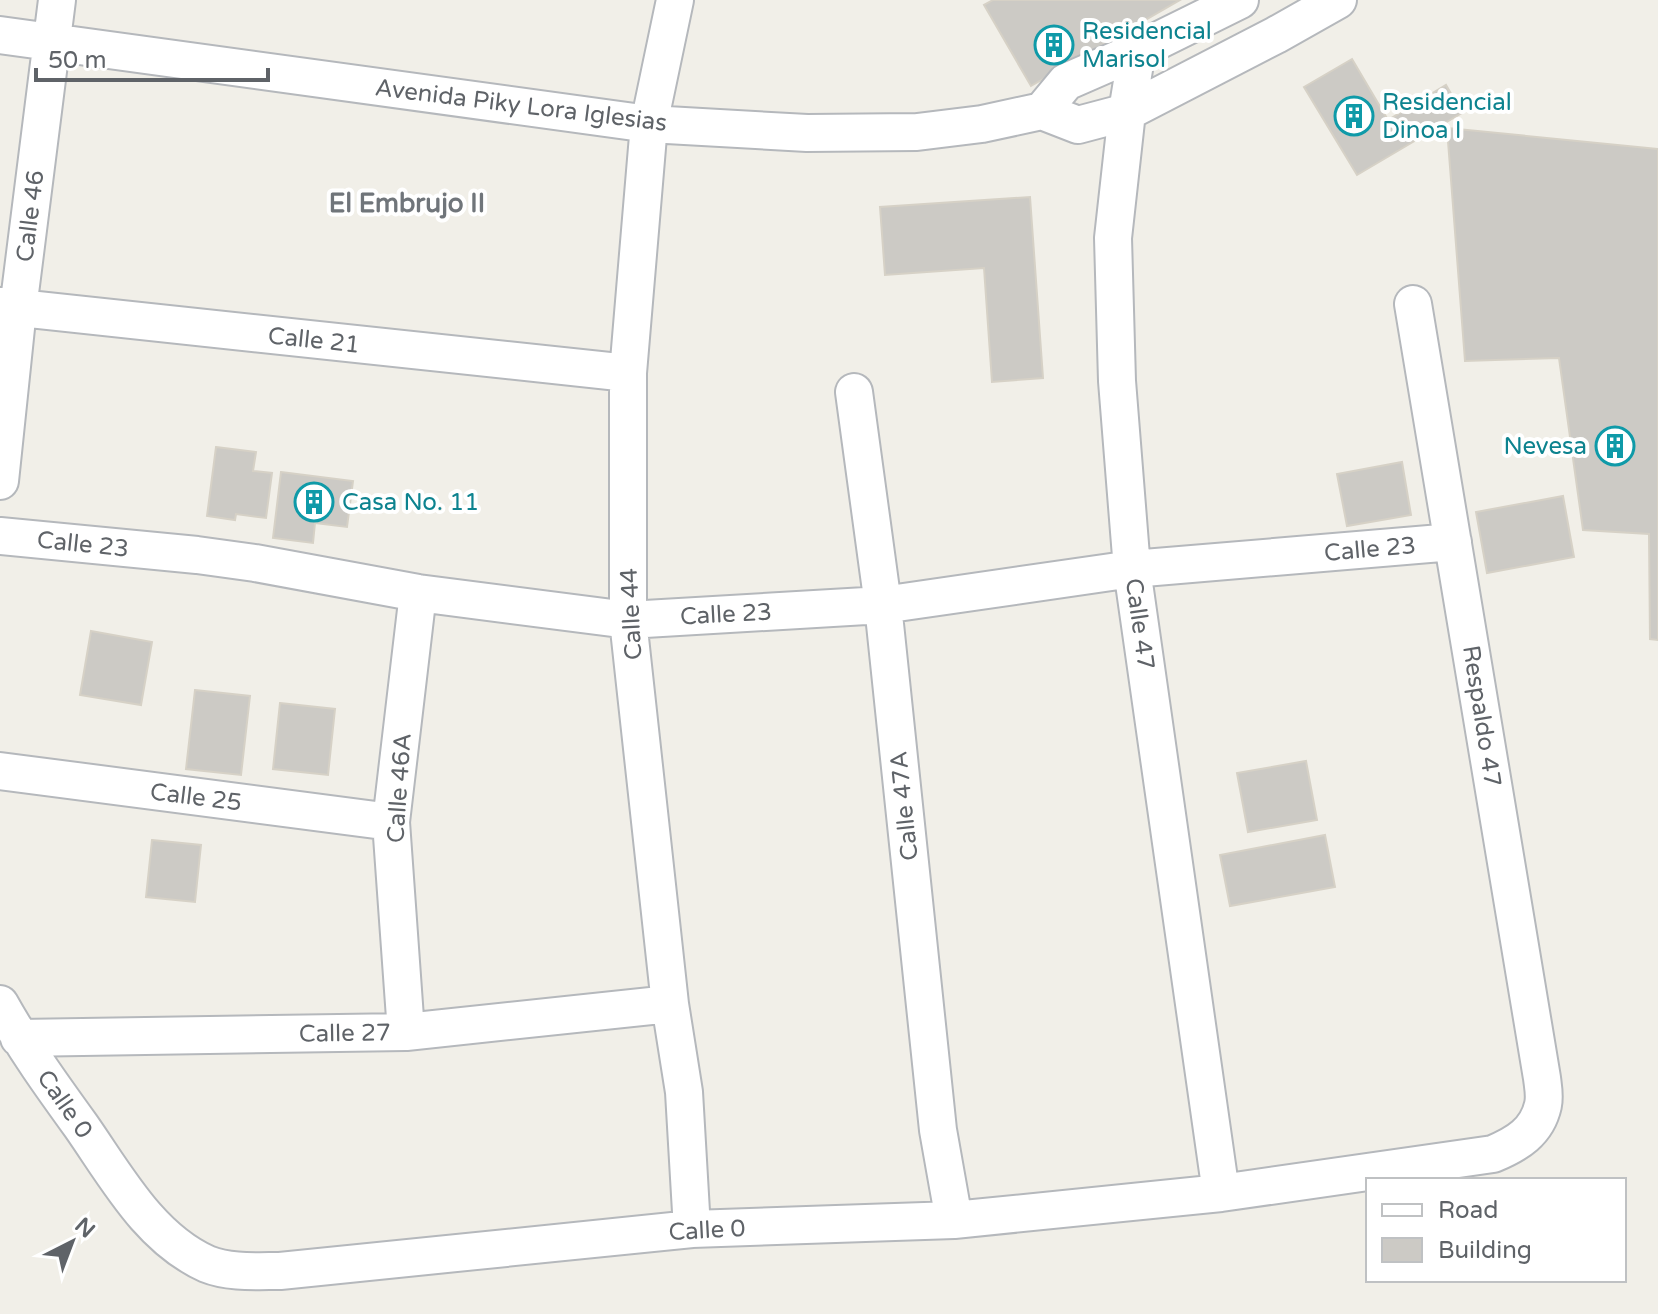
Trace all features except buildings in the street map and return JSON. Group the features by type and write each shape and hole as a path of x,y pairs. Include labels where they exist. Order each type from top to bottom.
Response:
{"street":[{"name":"Calle 46","path":"0,481 9,307 57,0"},
{"name":"Calle 44","path":"675,0 649,124 628,373 628,620 670,1004 684,1092 692,1229"},
{"path":"1240,0 1066,82 1042,111 1078,125 1127,112 1338,0"},
{"name":"Avenida Piky Lora Iglesias","path":"0,35 649,124 807,133 917,132 982,124 1042,111"},
{"name":"Calle 47","path":"1137,51 1113,238 1117,381 1132,569 1221,1193"},
{"name":"Respaldo 47","path":"1413,304 1542,1078 1543,1103 1534,1128"},
{"name":"Calle 21","path":"9,307 628,373"},
{"name":"Calle 47A","path":"854,392 883,605 938,1130 954,1220"},
{"name":"Calle 23","path":"0,536 197,555 418,593 628,620 883,605 1132,569 1453,542"},
{"name":"Calle 46A","path":"406,1032 391,822 418,593"},
{"name":"Calle 25","path":"0,771 391,822"},
{"name":"Calle 0","path":"0,1004 19,1038 142,1214 177,1245 209,1264 241,1271 280,1271 692,1229 954,1220 1221,1193 1493,1154 1516,1145 1534,1128"},
{"name":"Calle 27","path":"19,1038 406,1032 670,1004"}],"place":[{"name":"Residencial Marisol","path":"1054,45"},
{"name":"Residencial Dinoa I","path":"1354,116"},
{"name":"Nevesa","path":"1615,446"},
{"name":"Casa No. 11","path":"314,502"}],"district":[{"name":"El Embrujo II","path":"407,203"}]}
